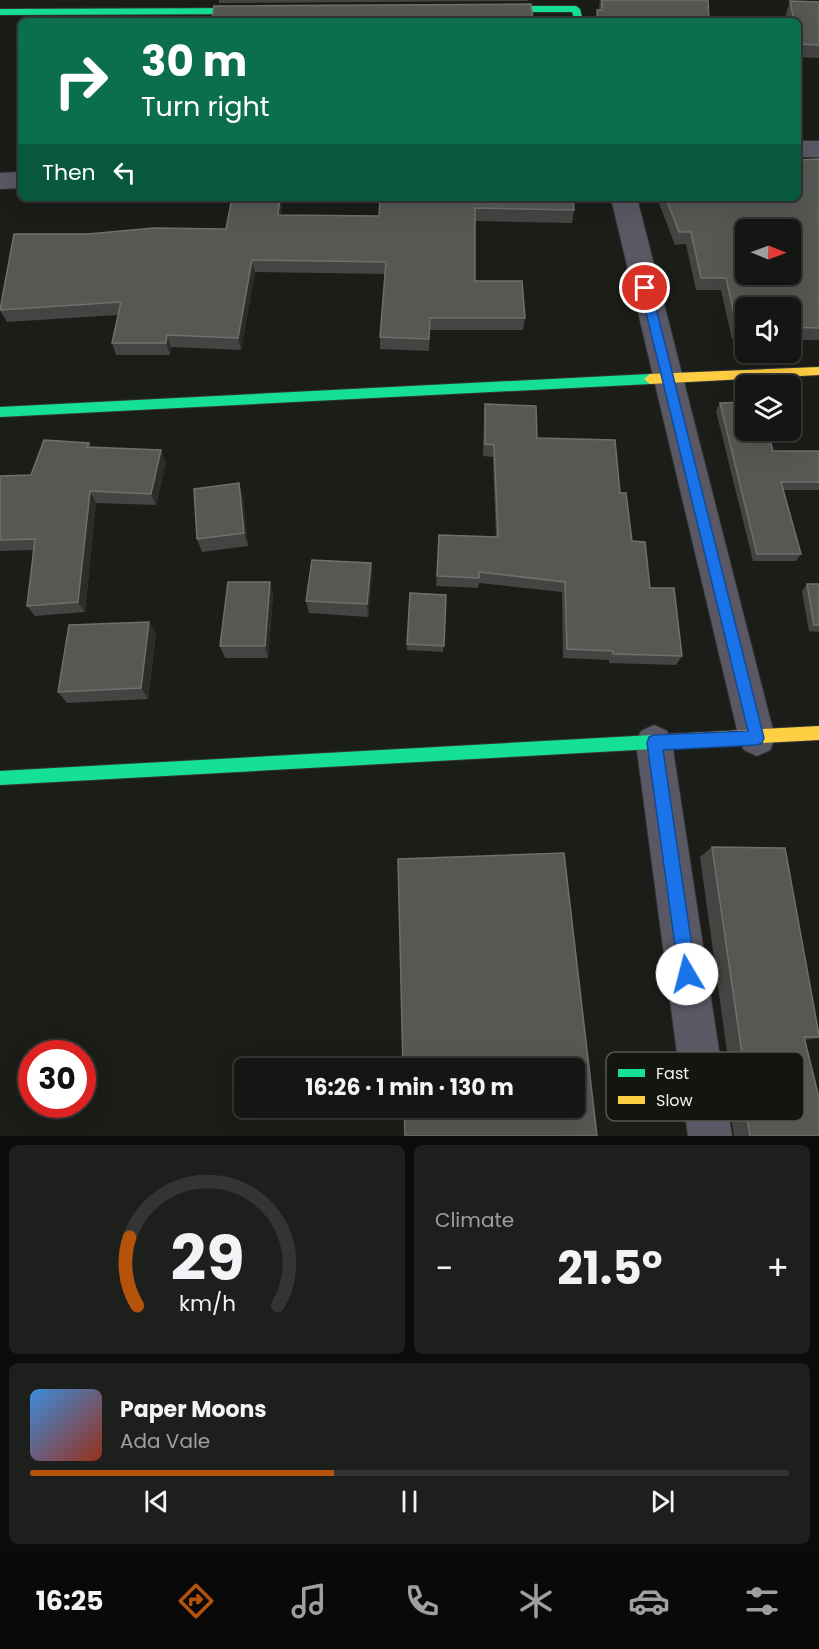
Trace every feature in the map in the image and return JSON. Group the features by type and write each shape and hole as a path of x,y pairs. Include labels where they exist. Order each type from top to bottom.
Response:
{"street":[{"path":"470,9 576,9 578,18"},
{"path":"0,12 270,11"},
{"path":"801,149 819,148"},
{"path":"0,181 18,180"},
{"path":"625,201 757,738"},
{"path":"0,412 819,371"},
{"path":"0,778 819,733"},
{"path":"654,743 698,1052"},
{"path":"708,1121 710,1136"}],"building":[{"path":"602,0 708,0 709,18 598,18 597,10 602,10"},
{"path":"790,1 819,2 819,45 801,44 801,18 793,18"},
{"path":"531,4 533,18 212,18 214,6"},
{"path":"819,159 819,328 801,327 801,297 735,297 735,318 726,278 701,278 691,232 679,232 667,201 801,201 801,160"},
{"path":"231,201 280,201 278,215 379,216 380,201 573,201 574,210 475,208 475,281 522,281 525,318 430,318 429,339 380,337 386,262 252,260 238,338 167,335 166,343 112,343 121,302 0,310 14,234 88,234 154,228 226,229"},
{"path":"735,402 735,441 770,441 773,451 819,451 819,482 781,482 801,554 757,554 720,403"},
{"path":"485,404 536,406 537,438 615,440 620,493 626,493 632,541 645,542 650,588 674,588 682,656 613,654 613,651 567,649 565,582 479,572 479,578 437,576 439,535 498,537 494,445 485,444"},
{"path":"44,440 89,443 87,447 161,450 151,494 90,491 78,602 27,606 35,539 0,540 0,476 31,475"},
{"path":"239,483 244,533 197,539 194,489"},
{"path":"312,560 371,563 367,604 306,601"},
{"path":"228,582 270,582 265,646 220,646"},
{"path":"807,584 819,584 819,625 814,625"},
{"path":"410,593 446,595 444,646 407,644"},
{"path":"149,622 141,688 58,692 69,625"},
{"path":"712,847 785,848 819,1035 819,1037 804,1037 819,1098 819,1136 750,1136 748,1121 804,1121 804,1052 742,1052"},
{"path":"564,853 597,1136 405,1136 404,1118 585,1118 585,1058 403,1058 398,859"}],"traffic: fast":[{"path":"488,9 576,9 578,18"},
{"path":"0,12 259,11"},
{"path":"0,412 650,379"},
{"path":"0,778 671,741"}],"traffic: slow":[{"path":"650,379 819,371"},
{"path":"671,741 819,733"}],"route":[{"path":"645,288 757,738 654,743 687,974"}]}
